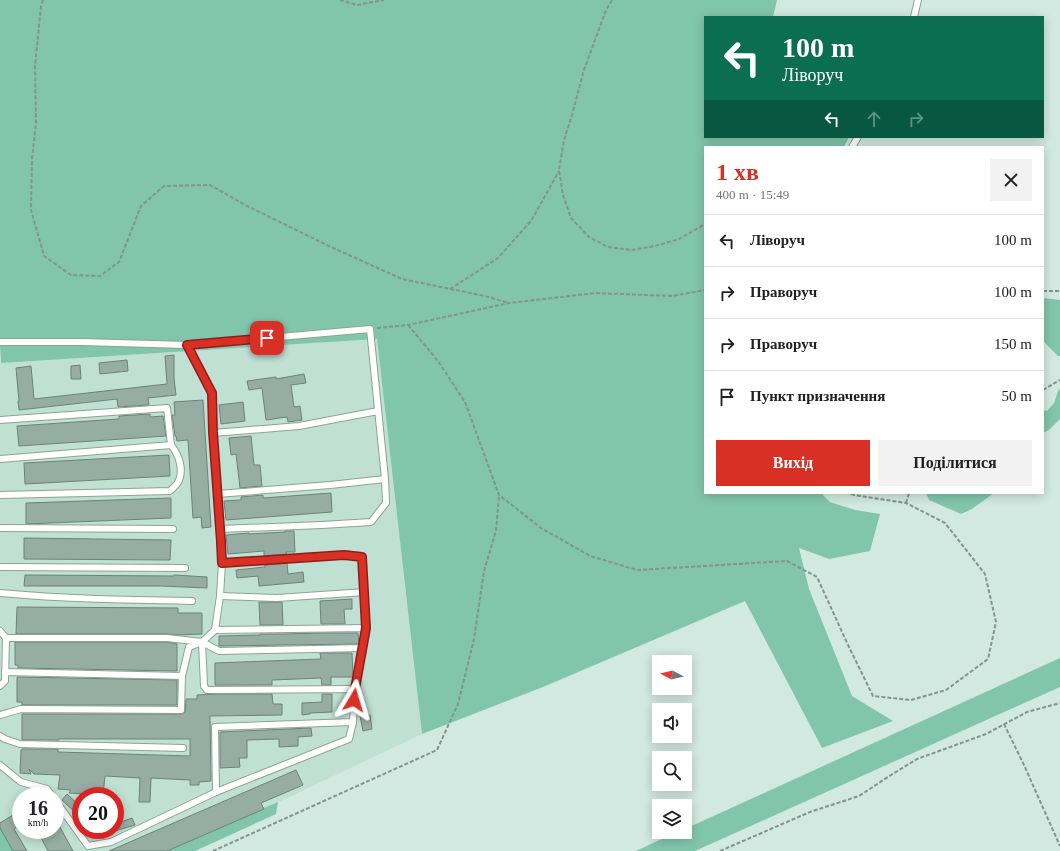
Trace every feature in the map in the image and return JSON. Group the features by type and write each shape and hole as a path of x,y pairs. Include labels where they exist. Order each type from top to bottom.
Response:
{"lane":[{"path":"914,16 918,0"},
{"path":"0,342 82,342 187,345 370,329 385,479 386,503 372,522 220,529"},
{"path":"0,715 21,709 181,710 182,676 189,647 202,642 215,630 220,596 222,563 213,432 212,393 187,345"},
{"path":"0,420 167,408 171,445 180,461 180,474 177,483 170,491 0,495"},
{"path":"213,432 299,426 378,411"},
{"path":"0,459 171,445"},
{"path":"217,494 385,479"},
{"path":"0,528 173,529"},
{"path":"64,813 88,846 111,842 216,792 349,739 353,722 355,689 366,628 362,557 344,555 222,563"},
{"path":"0,567 186,568"},
{"path":"220,596 277,598 365,592"},
{"path":"0,593 192,602"},
{"path":"215,630 366,628"},
{"path":"0,631 6,638 5,680 0,686"},
{"path":"6,638 167,638 202,642 219,651 363,648"},
{"path":"202,642 204,686 207,690 355,689"},
{"path":"5,672 182,676"},
{"path":"216,792 215,727 353,722"},
{"path":"0,736 20,744 183,748"},
{"path":"0,765 21,782 40,787"}],"path":[{"path":"43,0 41,6 35,66 36,122 32,159 31,210 44,256 71,275 100,276 119,262 141,206 164,186 210,185 266,216 402,279 509,302"},
{"path":"340,0 357,5 384,0"},
{"path":"612,0 606,10 583,73 564,140 560,170 563,195 571,218 589,237 608,247 632,250 679,240 704,225"},
{"path":"450,289 498,258 531,221 560,170"},
{"path":"370,329 408,325 509,302 596,293 672,296 704,290"},
{"path":"1044,291 1060,292"},
{"path":"213,851 437,750 458,704 474,639 484,571 496,531 499,495 465,402 438,361 408,325"},
{"path":"1044,389 1060,380"},
{"path":"499,495 541,528 590,556 637,570 787,561 817,577 873,696 911,700 946,690 988,659 996,622 985,574 945,523 906,503 852,494"},
{"path":"906,503 909,494"},
{"path":"720,851 810,812 859,796 917,759 986,734 1027,712 1060,703"},
{"path":"1004,724 1060,846"}],"shaded area":[{"path":"377,339 422,734 264,809 167,851 13,851 0,828 0,363"}],"green space":[{"path":"0,0 777,0 773,16 704,16 704,138 848,138 844,146 704,146 704,494 822,494 830,502 855,510 880,514 870,551 829,559 799,548 809,589 852,696 893,721 822,748 745,601 543,687 422,734 377,339 1,363"},
{"path":"1044,298 1060,300 1060,356 1058,356 1044,342"},
{"path":"1060,389 1060,419 1049,430 1044,432 1044,410 1047,411 1054,403"},
{"path":"926,494 993,494 972,509 961,514 929,500"},
{"path":"1060,658 1060,687 695,851 636,851 662,839 692,839 692,826"},
{"path":"278,802 276,814 195,851 167,851"},
{"path":"0,828 13,851 0,851"}],"building":[{"path":"174,355 176,395 148,398 149,405 118,407 117,399 19,410 16,368 31,366 34,399 167,384 165,356"},
{"path":"127,360 128,371 100,374 99,363"},
{"path":"80,365 81,379 71,379 71,366"},
{"path":"304,374 306,383 291,385 294,407 300,406 302,420 288,422 287,417 266,420 262,388 249,390 247,381 276,377 276,379"},
{"path":"203,400 211,527 202,528 201,517 193,518 188,440 177,441 172,415 175,415 174,402"},
{"path":"243,402 245,421 221,424 219,405"},
{"path":"150,414 150,417 163,416 166,436 19,446 17,426 119,419 119,416"},
{"path":"251,436 254,465 260,465 262,486 240,488 236,454 231,455 229,438"},
{"path":"169,455 170,476 25,484 24,463"},
{"path":"331,493 332,512 226,520 224,501 241,500 241,497 263,495 263,498"},
{"path":"171,498 171,518 26,524 26,503"},
{"path":"294,531 295,552 264,556 264,551 228,554 226,535"},
{"path":"24,538 171,540 170,560 24,559"},
{"path":"287,563 288,574 303,572 304,582 259,586 258,576 237,578 236,570"},
{"path":"25,575 174,575 207,577 207,588 162,586 24,586"},
{"path":"352,599 352,609 344,609 345,624 321,624 320,601"},
{"path":"259,602 282,602 283,625 260,625"},
{"path":"17,607 178,608 178,613 202,613 202,634 16,634"},
{"path":"358,633 359,644 219,646 219,636"},
{"path":"15,642 167,642 177,644 177,671 18,668 18,665 15,665"},
{"path":"320,653 352,653 353,677 331,677 331,685 322,685 321,678 272,680 272,685 215,685 215,663 321,659"},
{"path":"17,677 177,680 177,705 22,705 22,702 17,702"},
{"path":"272,694 273,704 282,704 282,715 210,716 211,781 199,782 199,785 190,785 190,780 151,778 150,802 139,802 140,778 105,776 104,787 72,787 72,793 69,793 71,790 64,789 64,787 58,787 60,775 34,774 29,769 31,774 20,773 22,749 58,749 58,752 190,756 190,739 22,740 22,714 181,714 185,712 186,699 197,699 197,695"},
{"path":"322,694 332,694 332,712 302,715 302,703 322,702"},
{"path":"370,715 372,729 363,731 360,716"},
{"path":"311,728 312,736 298,737 298,746 279,747 279,739 247,740 247,758 239,758 240,767 220,768 220,732"},
{"path":"296,770 303,785 261,803 264,809 167,851 109,851"},
{"path":"67,794 72,799 72,809 64,802 64,798"},
{"path":"12,816 12,839 20,839 27,851 13,851 0,828 0,823"},
{"path":"132,818 135,825 124,828 124,821"},
{"path":"64,834 73,851 48,851 42,839 64,839"}],"route":[{"path":"267,338 187,345 212,393 213,432 222,563 344,555 362,557 366,628 354,700"}]}
